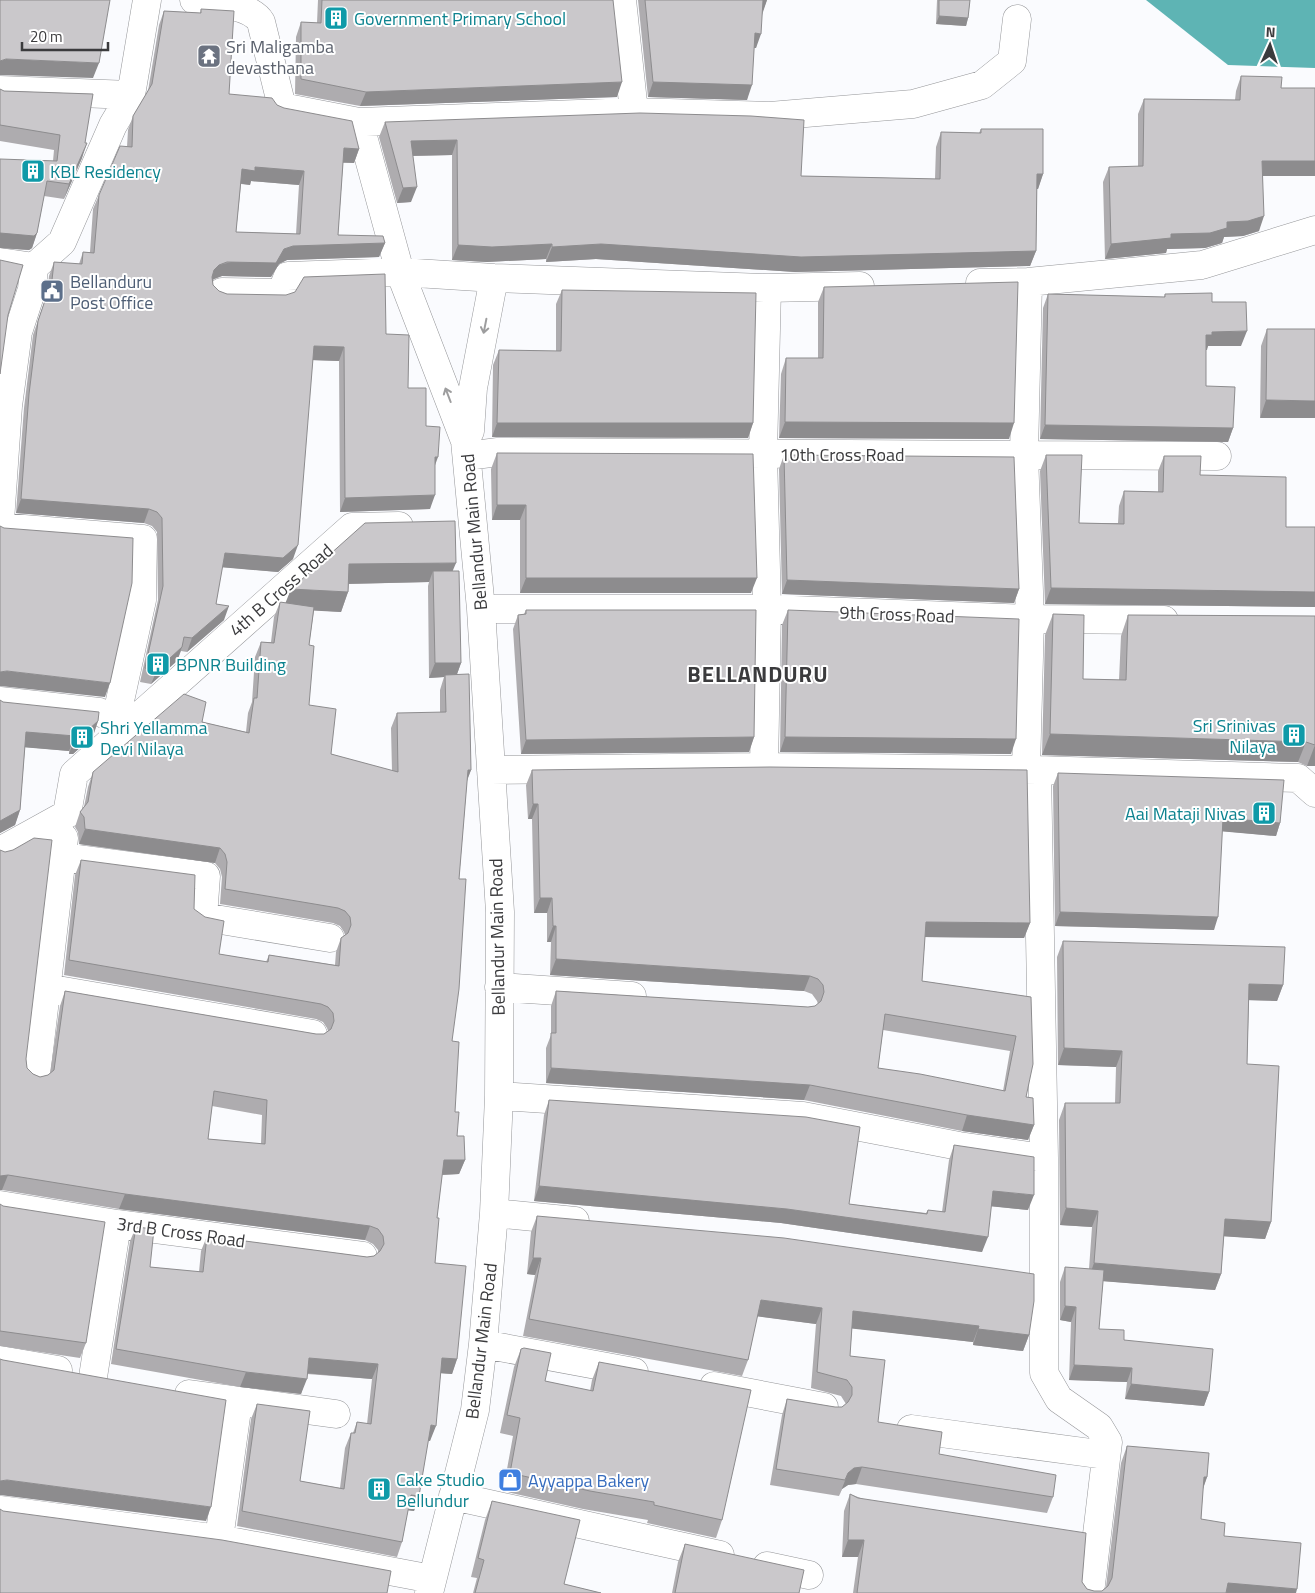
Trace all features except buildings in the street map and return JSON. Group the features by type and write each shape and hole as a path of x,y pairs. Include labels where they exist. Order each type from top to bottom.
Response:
{"street":[{"path":"0,701 99,712 123,722 142,600 143,539 0,517 8,406 18,332 32,288 34,267 62,242 113,125 131,95 147,0"},
{"path":"194,0 259,8 282,107 359,122 634,112 770,116 914,104 982,85 1012,61 1017,19"},
{"path":"622,0 634,112"},
{"path":"0,90 131,95"},
{"path":"359,122 400,272 466,448"},
{"path":"950,284 1028,282 1202,265 1315,230"},
{"path":"0,262 34,267"},
{"path":"222,292 281,292 288,276 400,272 494,278 766,288 883,286"},
{"name":"Bellandur Main Road","path":"430,1586 475,1410 484,1344 494,1213 499,1096 500,912 481,609 466,448 470,431 473,388 494,278"},
{"path":"1028,282 1024,454 1044,1158 1033,1274 1044,1373 1059,1399 1099,1427 1108,1442 1090,1593"},
{"path":"764,767 766,609 763,453 766,288"},
{"name":"10th Cross Road","path":"466,448 498,452 1217,456"},
{"name":"4th B Cross Road","path":"36,1076 67,814 74,774 123,722 352,527 473,524"},
{"name":"9th Cross Road","path":"481,609 766,609 1030,619 1186,621"},
{"path":"491,770 764,767 1032,770 1298,778 1315,793"},
{"path":"0,851 67,814"},
{"path":"62,857 206,876 203,917 330,938"},
{"path":"1039,941 1068,942"},
{"path":"499,987 656,997"},
{"path":"46,988 313,1034"},
{"path":"499,1096 803,1116 959,1146 1044,1158"},
{"name":"3rd B Cross Road","path":"0,1205 117,1224 363,1256"},
{"path":"494,1213 601,1224"},
{"path":"93,1377 117,1224"},
{"path":"484,1344 657,1376"},
{"path":"0,1360 122,1382"},
{"path":"686,1381 831,1408"},
{"path":"160,1389 238,1402 336,1414"},
{"path":"219,1539 238,1402"},
{"path":"911,1429 1106,1455"},
{"path":"453,1496 809,1575"},
{"path":"0,1510 219,1539 430,1586"},
{"path":"1067,1532 1096,1537"}],"water":[{"path":"1146,0 1315,0 1315,68 1228,65"}],"place":[{"name":"Government Primary School","path":"336,18"},
{"name":"Sri Maligamba devasthana","path":"209,56"},
{"name":"KBL Residency","path":"33,171"},
{"name":"Bellanduru Post Office","path":"52,291"},
{"name":"BPNR Building","path":"158,664"},
{"name":"Sri Srinivas Nilaya","path":"1294,735"},
{"name":"Shri Yellamma Devi Nilaya","path":"82,737"},
{"name":"Aai Mataji Nivas","path":"1264,813"},
{"name":"Ayyappa Bakery","path":"510,1480"},
{"name":"Cake Studio Bellundur","path":"379,1489"}],"district":[{"name":"BELLANDURU","path":"758,674"}]}
